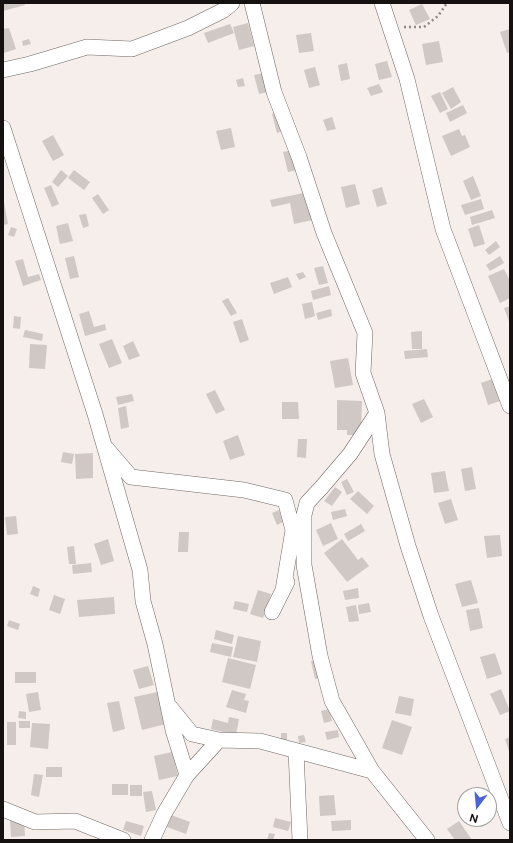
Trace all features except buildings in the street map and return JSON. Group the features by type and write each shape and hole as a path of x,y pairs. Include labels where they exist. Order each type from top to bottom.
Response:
{"street":[{"path":"3,70 30,64 87,47 132,49 188,28 224,10 232,3"},
{"path":"252,3 274,92 299,157 324,233 365,333 363,373 377,413 382,454 410,553 431,616 510,823"},
{"path":"382,3 406,79 443,230 510,406"},
{"path":"3,128 95,414 140,570 143,601 155,644 168,706 186,775"},
{"path":"377,413 350,454 307,502 304,515 304,565 320,656 332,701 372,771 427,840"},
{"path":"104,445 131,477 244,490 285,500 293,530 283,590"},
{"path":"272,612 304,554"},
{"path":"168,706 192,734 219,740 260,741 296,752 372,771"},
{"path":"152,840 164,814 186,775 219,740"},
{"path":"296,752 300,840"},
{"path":"3,809 35,822 74,821 123,840"}],"path":[{"path":"396,47 401,27 424,27 438,16 447,3"}]}
